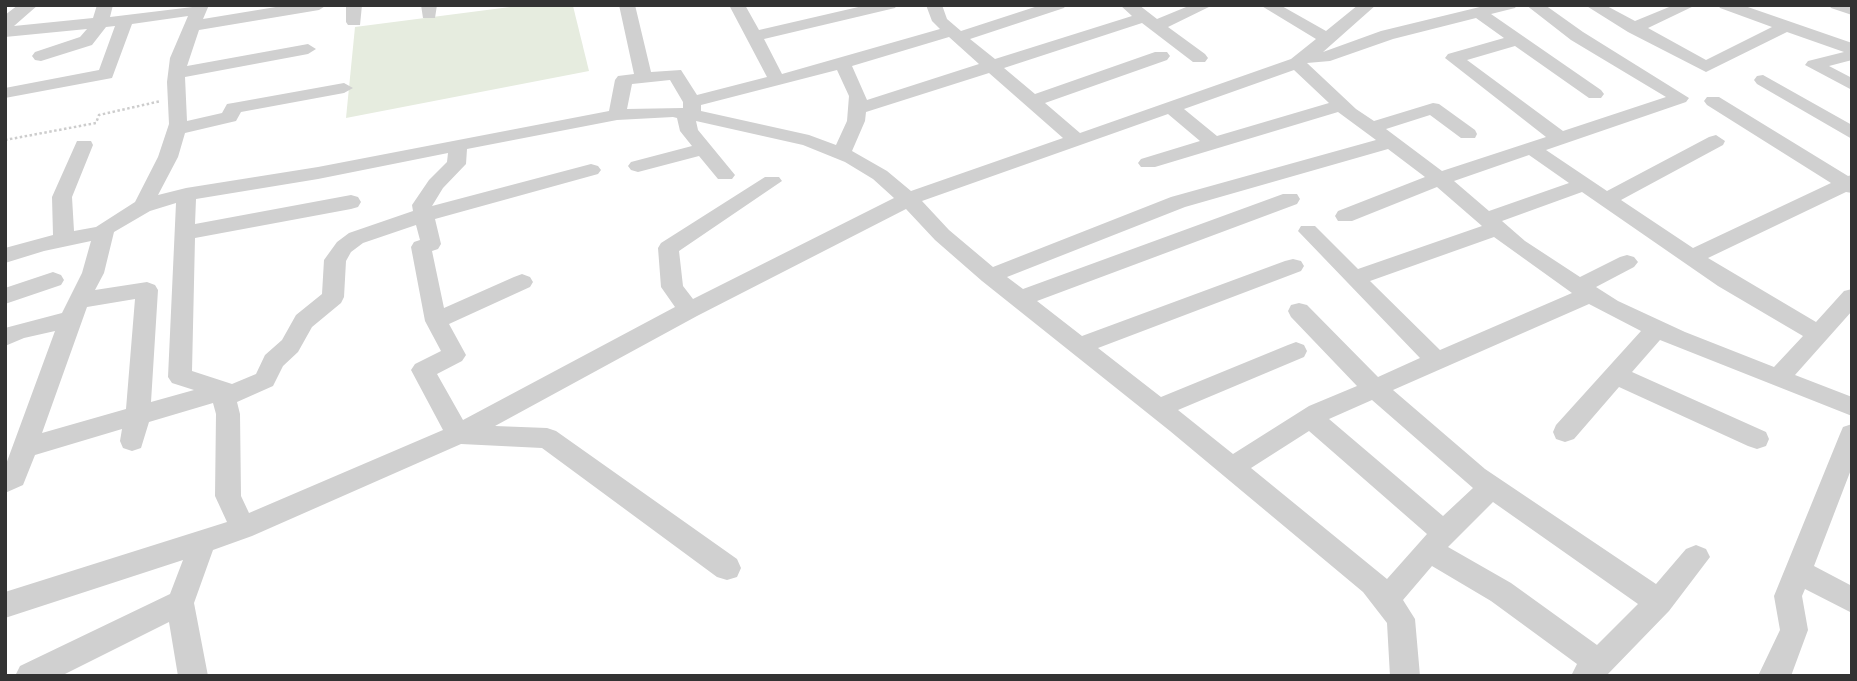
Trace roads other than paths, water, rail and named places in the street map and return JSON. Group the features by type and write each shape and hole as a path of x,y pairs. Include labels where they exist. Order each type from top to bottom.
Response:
{"street":[{"path":"41,56 86,41 100,23 105,5"},
{"path":"5,32 319,5"},
{"path":"627,5 644,78"},
{"path":"737,5 777,80"},
{"path":"752,37 889,5"},
{"path":"934,5 940,21 1078,141"},
{"path":"1128,5 1199,58"},
{"path":"857,109 992,66 1205,5"},
{"path":"1268,5 1327,38"},
{"path":"1301,60 1368,5"},
{"path":"5,605 243,528 458,434 689,310 908,200 1301,60 1324,57 1387,34 1509,5"},
{"path":"1345,216 1439,179 1679,98 1577,36 1534,5"},
{"path":"1593,5 1706,66 1786,26"},
{"path":"1634,28 1688,5"},
{"path":"1726,5 1852,52"},
{"path":"1837,5 1852,10"},
{"path":"5,9 29,6"},
{"path":"5,26 14,15 29,6"},
{"path":"5,482 14,478 75,310 93,272 105,228 143,206 186,194 318,173 617,115 690,110 777,80 1048,7"},
{"path":"1479,13 1595,94"},
{"path":"143,206 168,157 176,129 179,58 198,14"},
{"path":"5,93 106,74 125,20"},
{"path":"1517,40 1454,58 1561,139"},
{"path":"177,73 308,49"},
{"path":"1852,52 1814,65 1852,85"},
{"path":"1032,102 1161,56"},
{"path":"1301,60 1341,104 1439,179 1492,224 1609,307 1656,329 1852,407"},
{"path":"841,154 856,121 858,96 842,63"},
{"path":"617,115 624,80 675,74 690,110 689,131 725,175"},
{"path":"1763,80 1852,133"},
{"path":"176,129 230,117 233,108 344,88"},
{"path":"1713,101 1850,184"},
{"path":"1148,163 1341,104"},
{"path":"1172,108 1212,142"},
{"path":"1371,128 1433,108 1468,134"},
{"path":"690,110 809,141 880,175 942,235 990,276 1232,467 1373,583 1401,619 1405,676"},
{"path":"1606,200 1716,141"},
{"path":"990,276 1178,202 1390,142"},
{"path":"64,240 62,197 84,145"},
{"path":"457,145 456,164 422,205 431,244 421,247 436,321 454,355 423,370 458,434"},
{"path":"638,166 704,149"},
{"path":"1532,149 1726,281 1818,334"},
{"path":"24,448 138,415 224,394 265,380 273,361 290,346 304,321 333,297 335,260 344,247 356,238 424,215 591,170"},
{"path":"689,310 672,287 668,248 772,181"},
{"path":"1691,258 1850,184"},
{"path":"1355,278 1583,185"},
{"path":"186,194 180,377 222,388 228,414 228,496 243,528"},
{"path":"1019,299 1290,199"},
{"path":"185,233 351,202"},
{"path":"1308,231 1437,361"},
{"path":"5,256 104,232"},
{"path":"1232,467 1311,418 1585,290 1627,262"},
{"path":"1079,346 1293,266"},
{"path":"5,296 53,280"},
{"path":"436,321 522,282"},
{"path":"5,338 75,310 147,290 138,415 132,441"},
{"path":"1778,378 1852,297"},
{"path":"1298,311 1374,388 1491,487 1658,602"},
{"path":"1565,432 1656,329"},
{"path":"1158,408 1296,351"},
{"path":"1616,375 1757,439"},
{"path":"1311,418 1436,542 1501,592 1592,669 1658,602 1696,557"},
{"path":"458,434 547,438 727,568"},
{"path":"1773,676 1780,667 1794,630 1788,596 1852,434"},
{"path":"1386,600 1436,542 1491,487"},
{"path":"193,676 180,603 202,542"},
{"path":"1798,571 1852,600"},
{"path":"30,676 180,603"}]}
